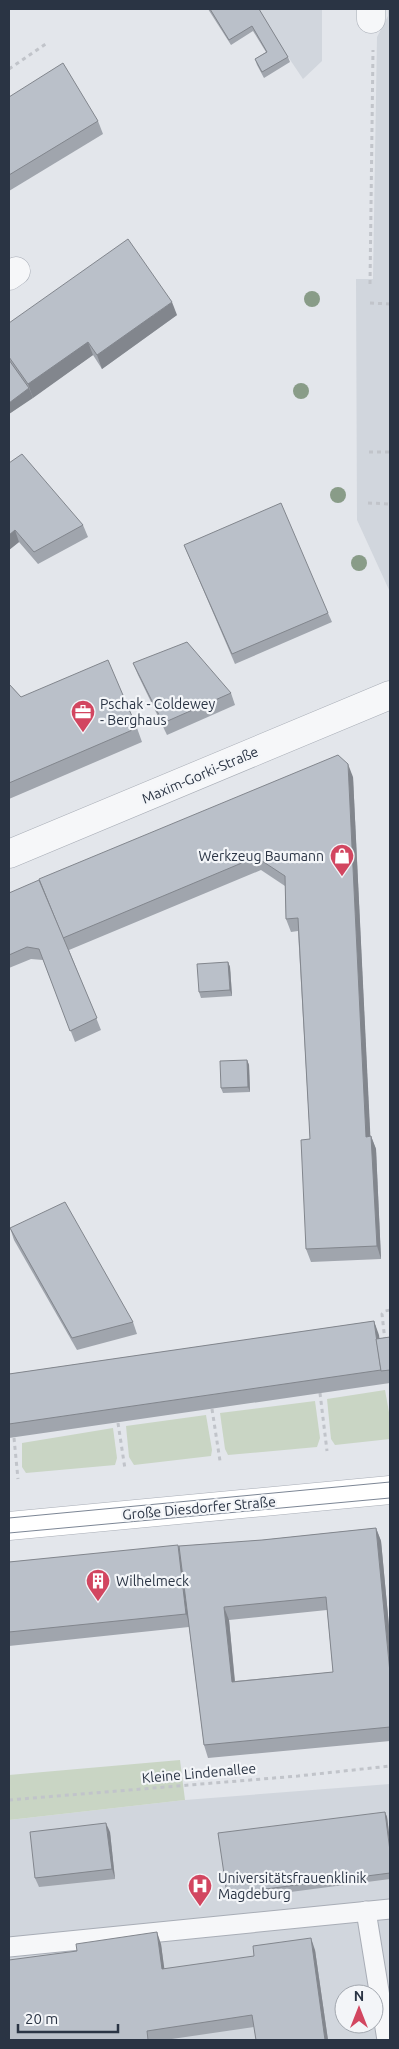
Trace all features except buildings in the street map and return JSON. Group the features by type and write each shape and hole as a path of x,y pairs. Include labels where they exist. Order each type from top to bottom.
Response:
{"street":[{"name":"Maxim-Gorki-Straße","path":"9,854 390,695"},
{"name":"Große Diesdorfer Straße","path":"9,1526 390,1490"}],"lane":[{"path":"9,1947 390,1909"},
{"path":"366,1911 387,2040"}],"path":[{"path":"370,284 374,52 371,14"},
{"path":"9,69 46,43"},
{"path":"370,303 390,304"},
{"path":"369,452 390,452"},
{"path":"368,503 390,504"},
{"path":"385,1343 382,1314 384,1311 390,1310"},
{"path":"320,1393 327,1451"},
{"path":"212,1410 220,1461"},
{"path":"118,1423 125,1469"},
{"path":"14,1438 18,1479"},
{"name":"Kleine Lindenallee","path":"9,1800 298,1776 390,1766"}],"shaded area":[{"path":"256,9 322,9 322,61 303,79"},
{"path":"388,9 390,9 390,592 357,520 356,279 373,279 377,37 388,16"},
{"name":"Universitätsfrauenklinik Magdeburg","path":"390,1784 390,2040 9,2040 9,1820 185,1800"}],"green space":[{"path":"385,1390 390,1418 390,1439 335,1445 331,1439 327,1399"},
{"path":"315,1401 320,1438 317,1447 228,1455 225,1449 220,1413"},
{"path":"206,1415 212,1450 211,1456 134,1465 129,1457 126,1426"},
{"path":"113,1428 117,1458 115,1465 26,1473 22,1467 22,1443"},
{"path":"180,1760 185,1800 9,1820 9,1775"}],"tram line":[{"path":"9,1518 390,1482"},
{"path":"9,1533 390,1498"}],"place":[{"name":"Pschak - Coldewey - Berghaus","path":"83,733"},
{"name":"Werkzeug Baumann","path":"342,877"},
{"name":"Wilhelmeck","path":"98,1602"},
{"name":"Universitätsfrauenklinik Magdeburg","path":"200,1907"}]}
